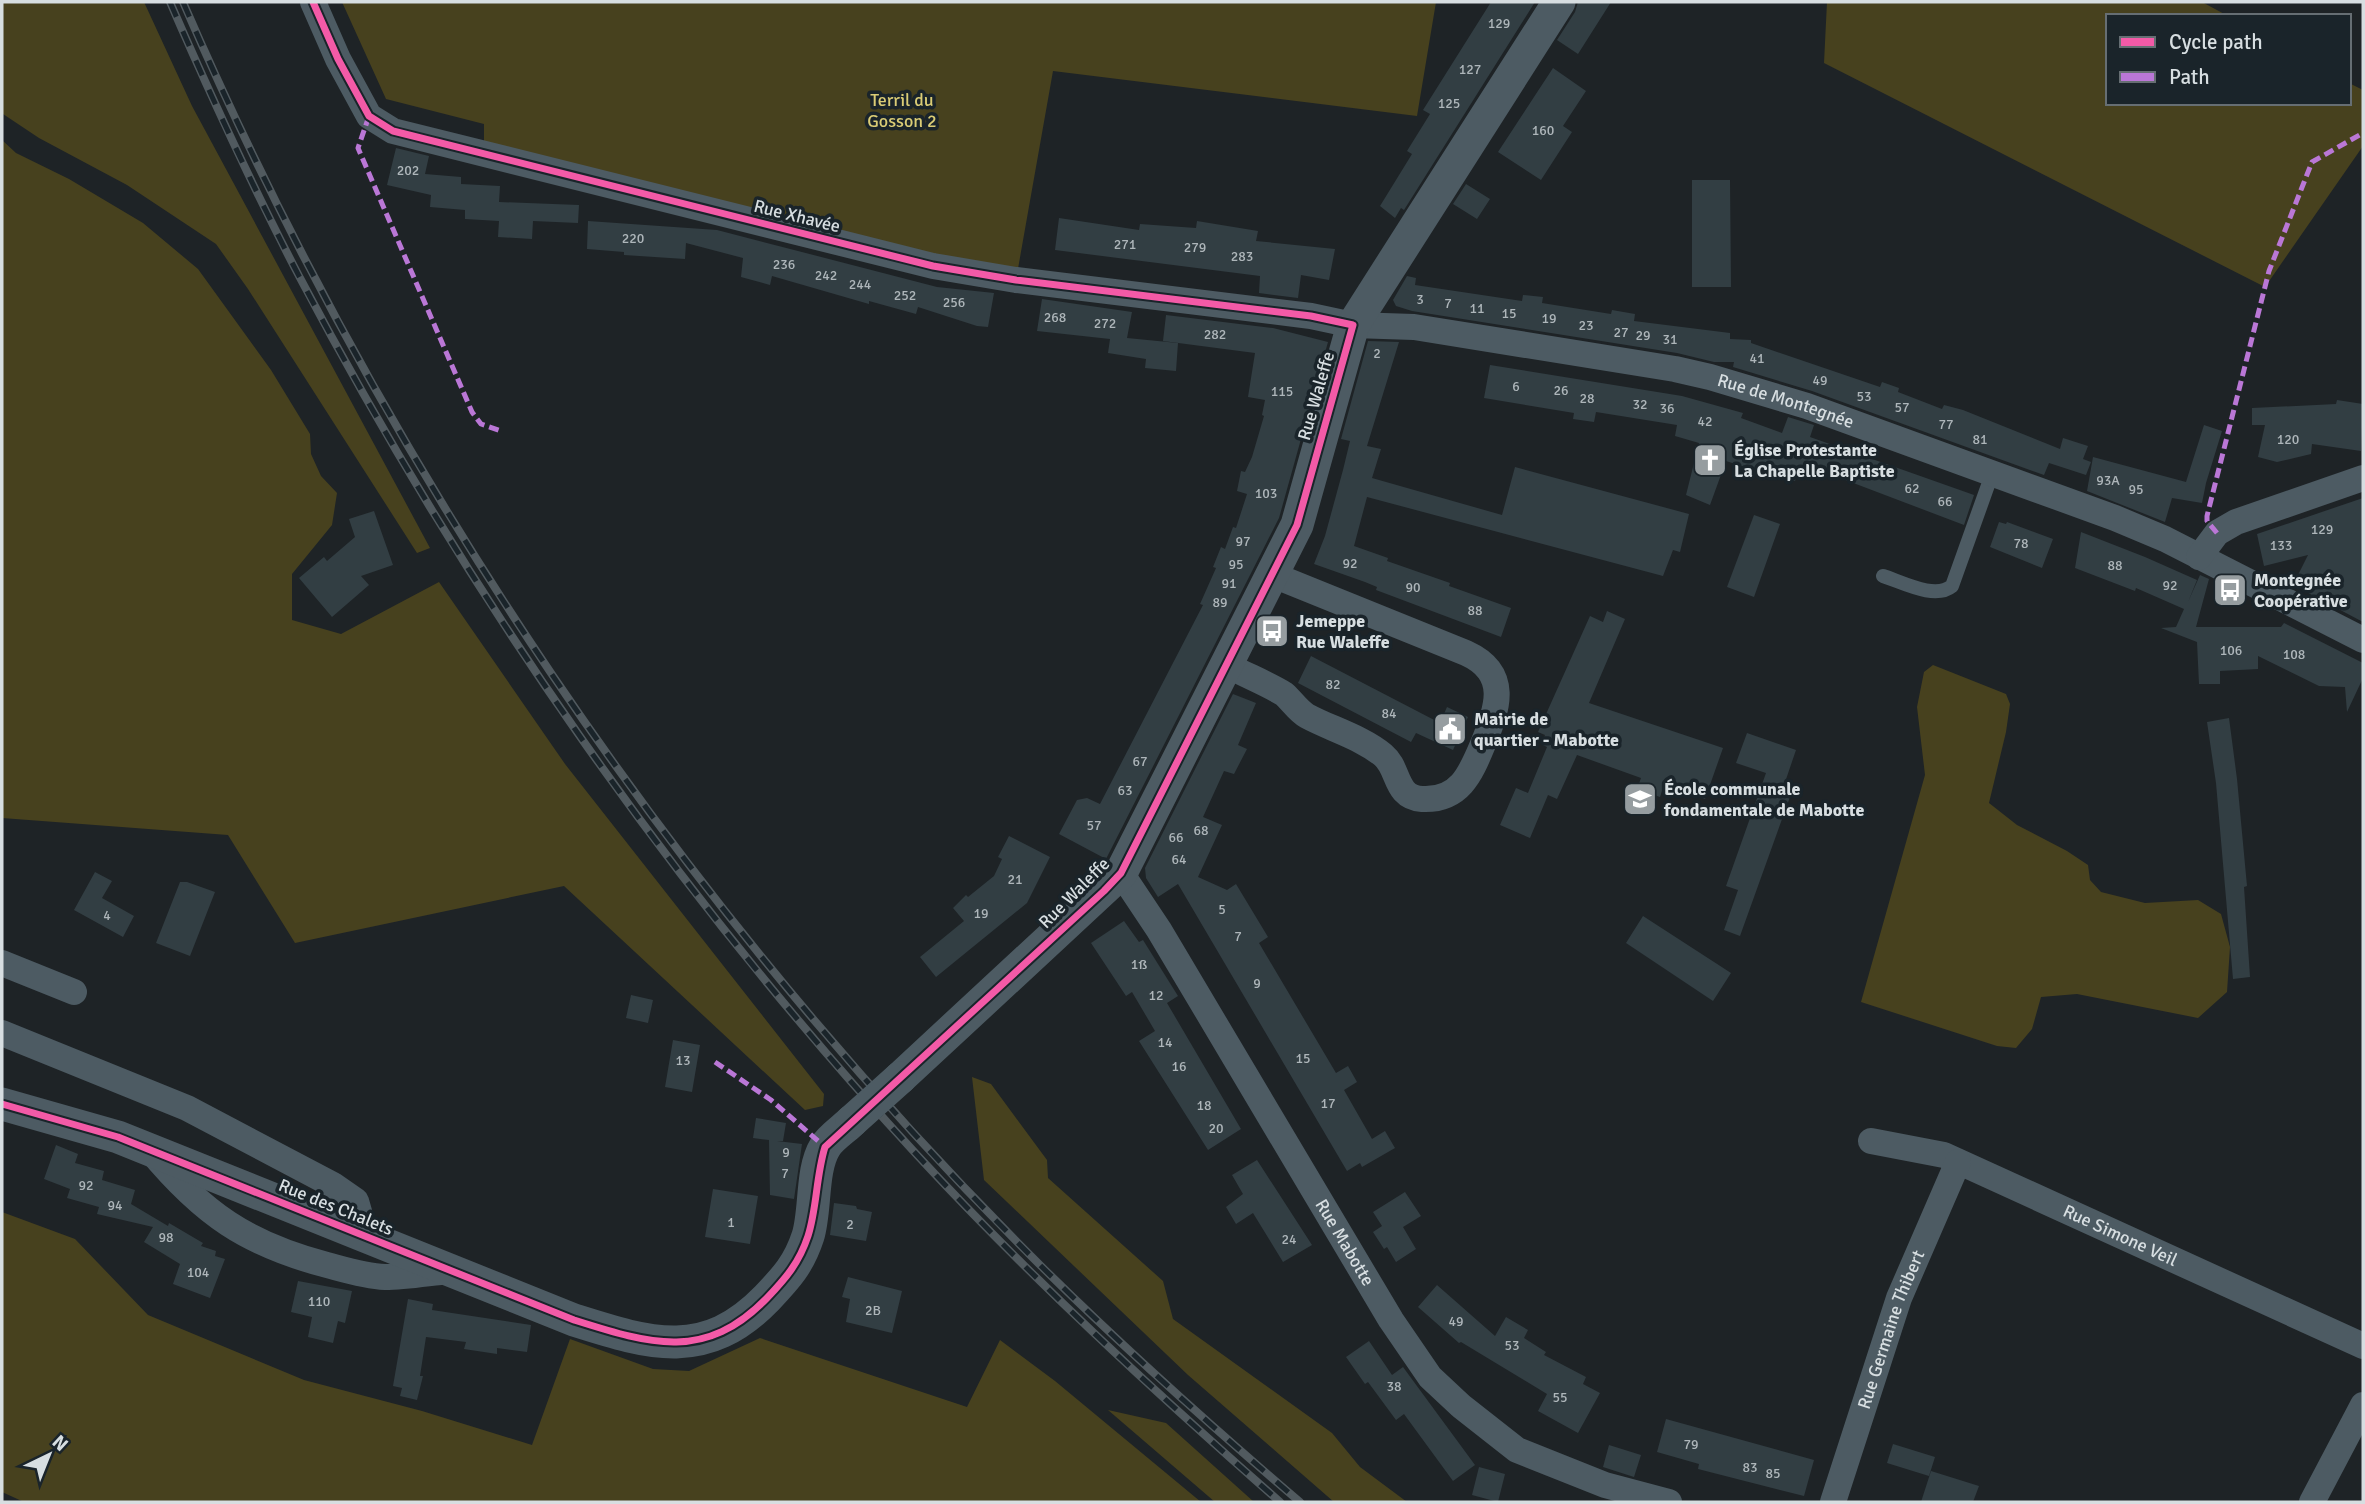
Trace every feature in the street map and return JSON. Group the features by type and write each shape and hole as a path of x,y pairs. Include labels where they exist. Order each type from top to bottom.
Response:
{"street":[{"name":"Rue Xhavée","path":"313,2 338,59 369,116 393,131 933,266 1029,282 1311,316 1353,325"},
{"name":"Rue Waleffe","path":"658,1342 691,1343 723,1331 756,1310 793,1270 809,1234 818,1168 825,1147 1121,873 1297,525 1353,325 1559,2"},
{"name":"Rue de Montegnée","path":"1353,325 1414,327 1675,369 1807,407 2138,527 2363,640"},
{"path":"2199,557 2217,533 2236,522 2363,478"},
{"path":"1227,665 1283,694 1304,714 1382,754 1392,765 1402,791 1412,797 1445,797 1467,779 1496,712 1497,691 1487,667 1466,653 1273,575"},
{"name":"Rue Mabotte","path":"1121,873 1158,930 1391,1320 1430,1377 1461,1406 1517,1450 1605,1485 1669,1502"},
{"path":"2,963 74,992"},
{"path":"2,1033 187,1108 333,1185 356,1201 366,1236"},
{"name":"Rue des Chalets","path":"2,1104 96,1130 149,1149 574,1320 618,1334 658,1342"},
{"name":"Rue Simone Veil","path":"1871,1140 1926,1150 1958,1162 2363,1346"},
{"name":"Rue des Chalets","path":"149,1149 201,1205 272,1248 298,1258 361,1274 386,1277 453,1271"},
{"name":"Rue Germaine Thibert","path":"1833,1502 1899,1298 1958,1162"},
{"path":"2312,1502 2363,1405"}],"lane":[{"path":"1882,576 1936,592 1946,591 1952,586 1992,474"}],"green space":[{"path":"2,2 144,2 192,106 430,548 417,553 248,289 216,244 127,185 39,138 3,114"},
{"name":"Terril du Gosson 2","path":"342,2 1436,2 1417,116 1053,71 1016,280 484,141 484,124 386,99"},
{"path":"1827,2 2202,2 2224,14 2106,14 2106,105 2351,105 2351,84 2363,90 2363,146 2265,287 1824,63"},
{"path":"2,140 16,153 69,179 143,223 198,269 271,370 310,434 311,454 321,476 337,493 332,525 292,574 292,620 341,634 439,582 565,764 824,1094 823,1106 805,1110 564,886 295,943 228,835 2,818"},
{"path":"1933,665 2006,694 2010,704 2006,732 1989,803 2017,825 2088,865 2090,880 2101,892 2145,903 2198,900 2221,914 2230,947 2227,992 2198,1018 2077,994 2041,997 2032,1029 2016,1048 1997,1046 1861,1002 1925,775 1917,707 1924,672"},
{"path":"972,1077 991,1084 1047,1160 1048,1178 1163,1281 1173,1319 1332,1433 1360,1467 1407,1502 1334,1502 1188,1375 984,1180"},
{"path":"2,1212 75,1239 148,1315 304,1380 422,1411 532,1445 570,1339 653,1369 689,1371 760,1338 967,1407 1000,1340 1055,1381 1201,1502 24,1502 2,1492"},
{"path":"1108,1410 1166,1423 1254,1502 1215,1502"}],"building":[{"path":"1491,2 1535,2 1404,210 1401,208 1395,218 1380,206 1412,154 1407,151 1430,114 1423,110"},
{"path":"1578,2 1611,2 1578,54 1557,40 1575,12"},
{"path":"1553,68 1586,91 1563,126 1572,132 1541,180 1498,152"},
{"path":"396,148 429,156 425,174 461,177 461,184 500,186 499,202 579,205 578,223 533,221 532,239 498,237 499,221 465,219 465,210 430,207 431,195 387,185"},
{"path":"1692,180 1730,180 1731,287 1692,287"},
{"path":"1466,184 1490,199 1477,219 1453,204"},
{"path":"1059,218 1139,230 1140,224 1196,228 1197,221 1258,231 1256,241 1335,249 1329,280 1301,275 1298,298 1259,293 1260,276 1055,250"},
{"path":"588,221 717,230 937,287 994,293 988,327 918,307 916,314 869,301 869,304 772,276 770,285 741,277 743,258 686,243 685,259 624,255 624,252 587,249"},
{"path":"1407,276 1416,278 1415,285 1522,301 1523,295 1543,297 1542,303 1611,314 1612,310 1635,314 1634,321 1730,333 1730,339 1751,340 1751,343 1880,387 1882,382 1899,388 1898,392 1942,409 1944,405 1963,410 2060,449 2063,438 2088,446 2083,459 2091,462 2086,475 2049,463 2044,475 1812,391 1733,367 1734,362 1714,362 1677,353 1412,311 1396,306 1393,300"},
{"path":"1042,299 1132,312 1127,338 1178,343 1176,371 1145,368 1146,359 1108,353 1110,339 1037,331"},
{"path":"1166,315 1273,328 1328,342 1279,518 1106,859 1059,834 1077,800 1087,798 1100,804 1203,605 1200,604 1216,568 1213,567 1221,547 1225,549 1233,527 1236,528 1247,494 1237,491 1241,471 1245,472 1252,457 1264,416 1265,400 1248,397 1255,353 1163,341"},
{"path":"1368,341 1399,342 1367,446 1381,449 1372,478 1502,515 1515,467 1689,514 1680,552 1673,550 1663,576 1367,497 1354,546 1388,558 1387,561 1450,583 1449,586 1511,608 1501,637 1314,564 1325,536 1343,470 1350,441 1341,439"},
{"path":"1490,365 1682,396 1743,413 1741,418 1782,433 1788,417 1814,425 1810,437 1974,495 1964,525 1827,473 1826,476 1800,466 1795,481 1761,468 1760,472 1726,461 1710,505 1686,495 1699,443 1675,436 1677,425 1596,412 1594,422 1573,419 1574,413 1484,398"},
{"path":"2337,400 2363,404 2361,451 2312,444 2311,454 2277,462 2258,457 2265,425 2252,425 2252,408 2336,404"},
{"path":"2204,425 2222,431 2202,503 2172,498 2165,522 2087,491 2093,457 2186,482"},
{"path":"2363,498 2363,622 2293,585 2308,555 2264,566 2257,534"},
{"path":"374,511 393,565 361,576 369,585 332,617 299,578 324,557 327,561 355,537 349,519"},
{"path":"1754,515 1780,524 1754,597 1727,587"},
{"path":"1999,522 2007,522 2053,539 2042,568 1990,547"},
{"path":"2081,532 2197,580 2188,602 2200,575 2209,579 2196,627 2281,627 2284,623 2363,663 2363,678 2347,712 2345,687 2319,686 2258,656 2258,669 2220,671 2220,684 2199,684 2197,642 2161,628 2176,627 2184,609 2136,588 2135,591 2075,568"},
{"path":"1607,611 1625,619 1589,703 1723,748 1705,799 1664,785 1660,797 1637,789 1641,778 1577,755 1557,799 1548,795 1530,838 1500,825 1516,788 1528,793 1547,747 1541,744 1545,735 1538,732 1590,616 1603,622"},
{"path":"1311,656 1440,723 1447,707 1468,717 1453,750 1416,733 1411,742 1298,683"},
{"path":"1233,694 1256,703 1238,745 1247,749 1234,774 1224,771 1203,817 1222,825 1198,877 1227,890 1236,884 1268,937 1259,943 1336,1073 1348,1066 1357,1082 1344,1090 1372,1139 1385,1131 1395,1148 1362,1167 1360,1163 1347,1171 1178,884 1158,897 1146,878 1145,868"},
{"path":"2229,718 2247,886 2244,887 2250,977 2233,979 2216,783 2207,722"},
{"path":"1747,733 1796,750 1781,794 1790,797 1740,936 1724,930 1738,890 1726,886 1766,773 1736,763"},
{"path":"1009,836 1050,857 1027,903 936,977 920,957 964,921 953,908 966,895 968,897 994,876 1002,859 998,857"},
{"path":"95,872 112,881 102,898 134,916 123,937 74,910"},
{"path":"180,882 215,892 190,956 156,943"},
{"path":"1643,916 1731,973 1713,1001 1626,943"},
{"path":"1124,921 1139,942 1143,940 1178,996 1167,1003 1241,1129 1208,1150 1139,1041 1155,1031 1132,992 1126,996 1091,943"},
{"path":"631,995 653,1000 648,1023 626,1018"},
{"path":"673,1040 700,1045 692,1092 665,1087"},
{"path":"756,1118 786,1123 783,1141 777,1141 802,1144 794,1199 770,1195 769,1140 753,1138"},
{"path":"56,1145 78,1154 75,1163 104,1171 102,1180 135,1190 131,1204 168,1226 169,1223 203,1243 201,1246 216,1251 215,1256 225,1259 210,1298 173,1284 180,1264 144,1242 153,1227 97,1214 99,1207 67,1198 70,1189 44,1179"},
{"path":"1257,1160 1312,1245 1283,1262 1253,1213 1236,1224 1226,1207 1243,1194 1232,1175"},
{"path":"713,1189 758,1196 750,1244 705,1237"},
{"path":"1405,1192 1421,1216 1403,1227 1416,1249 1396,1262 1373,1232 1382,1226 1373,1212"},
{"path":"834,1203 856,1206 857,1209 872,1212 866,1241 830,1235"},
{"path":"848,1277 902,1291 892,1333 846,1322 850,1299 842,1297"},
{"path":"298,1281 352,1291 345,1323 338,1321 333,1343 308,1337 312,1317 291,1312"},
{"path":"1437,1285 1495,1336 1506,1317 1528,1330 1524,1338 1546,1352 1544,1355 1586,1377 1583,1384 1600,1393 1578,1433 1538,1411 1547,1394 1459,1343 1418,1307"},
{"path":"408,1299 433,1304 432,1310 531,1325 527,1352 497,1348 497,1354 464,1349 466,1342 426,1337 420,1376 423,1376 417,1400 400,1396 402,1388 393,1386"},
{"path":"1369,1341 1392,1375 1403,1367 1475,1465 1453,1481 1404,1414 1396,1420 1346,1357"},
{"path":"1666,1419 1814,1460 1804,1496 1698,1469 1699,1464 1657,1452"},
{"path":"1893,1444 1935,1457 1929,1476 1887,1463"},
{"path":"1609,1445 1641,1455 1634,1477 1603,1467"},
{"path":"1479,1467 1505,1474 1498,1502 1472,1495"},
{"path":"1931,1471 1979,1486 1973,1502 1921,1502"}],"railway":[{"path":"170,2 265,208 364,394 432,510 504,624 659,845 742,952 828,1055 961,1202 1095,1334 1280,1502"},
{"path":"183,2 263,176 352,347 448,513 552,674 664,831 782,982 908,1127 1072,1297 1300,1502"}],"marked path":[{"path":"369,116 358,148 472,412 481,424 501,431"},
{"path":"2217,533 2207,521 2207,516 2269,271 2312,162 2363,133"},
{"path":"715,1062 771,1100 825,1147"}],"cycle path":[{"path":"2,1104 118,1137 574,1320 628,1336 676,1342 721,1332 744,1318 767,1298 796,1262 811,1225 825,1147 1121,873 1297,525 1353,325 1311,316 1016,280 933,266 393,131 369,116 338,59 313,2"}],"place":[{"name":"Église Protestante La Chapelle Baptiste","path":"1710,460"},
{"name":"Montegnée Coopérative","path":"2230,590"},
{"name":"Jemeppe Rue Waleffe","path":"1272,631"},
{"name":"Mairie de quartier - Mabotte","path":"1450,729"},
{"name":"École communale fondamentale de Mabotte","path":"1640,799"}]}
